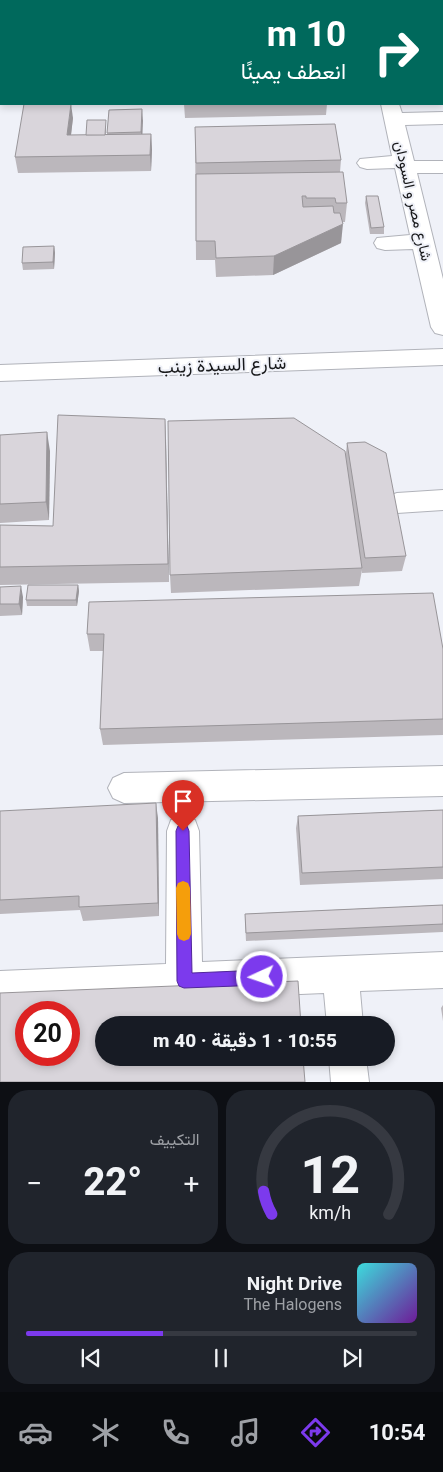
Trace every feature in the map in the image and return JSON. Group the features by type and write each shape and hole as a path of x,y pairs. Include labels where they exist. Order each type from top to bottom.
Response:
{"lane":[{"path":"392,111 443,118"},
{"name":"شارع مصر و السودان","path":"392,111 443,327"},
{"path":"367,162 443,167"},
{"path":"385,243 423,242"},
{"name":"شارع السيدة زينب","path":"0,373 443,358"},
{"path":"397,503 443,500"},
{"path":"124,788 443,781"},
{"path":"183,831 184,981"},
{"path":"0,989 443,970"},
{"path":"340,974 344,1016"},
{"path":"349,1066 350,1082"}],"building":[{"path":"24,105 71,105 67,135 151,134 150,155 15,157"},
{"path":"142,109 141,132 107,133 109,110"},
{"path":"87,120 106,120 105,135 86,135"},
{"path":"335,124 341,160 196,163 195,127"},
{"path":"343,172 347,203 336,203 335,198 306,198 306,196 302,196 303,207 333,206 334,213 340,213 343,224 274,256 216,258 215,241 196,241 196,174"},
{"path":"366,196 378,196 384,227 371,228"},
{"path":"54,246 53,262 22,263 23,247"},
{"path":"58,415 165,419 168,564 0,567 0,525 53,526"},
{"path":"294,418 345,451 362,568 170,575 168,421"},
{"path":"47,432 46,502 0,504 0,435"},
{"path":"365,442 386,453 406,556 365,558 347,443"},
{"path":"28,585 78,585 76,600 26,600"},
{"path":"21,586 19,604 0,604 0,587"},
{"path":"433,593 443,649 443,719 100,729 104,634 87,634 89,602"},
{"path":"156,803 158,903 79,907 79,896 0,900 0,811"},
{"path":"443,810 443,867 302,873 298,816"},
{"path":"443,905 443,924 246,933 245,914"},
{"path":"298,981 300,1016 95,1016 95,1066 304,1066 305,1082 0,1082 0,993"}],"slow traffic":[{"path":"183,888 184,934"}],"route":[{"path":"183,831 184,981 262,977"}]}
